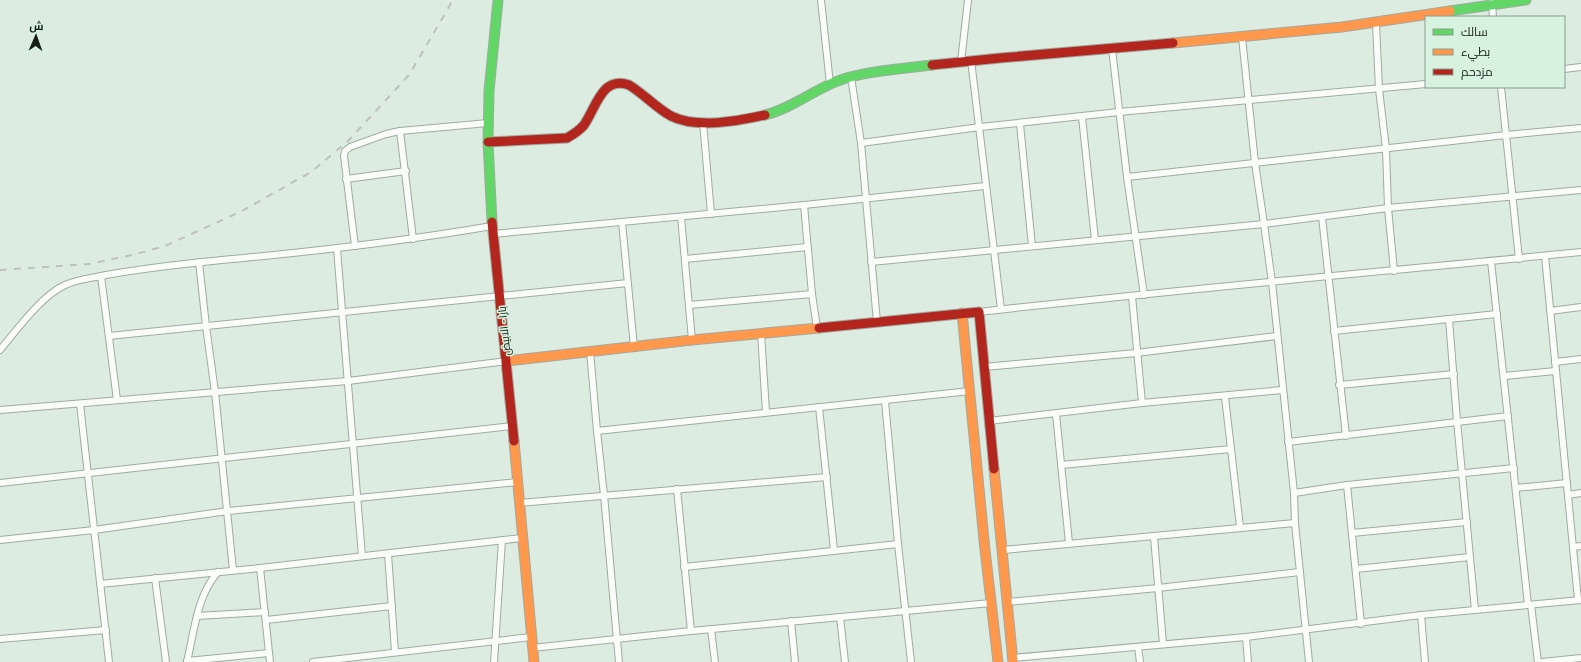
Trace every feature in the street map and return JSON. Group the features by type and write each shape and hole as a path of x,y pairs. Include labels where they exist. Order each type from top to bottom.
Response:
{"main road":[{"name":"بارا - الابيض","path":"498,0 489,91 488,142 493,230 507,361 534,662"},
{"path":"488,142 568,138 573,136 579,131 587,120 606,88 615,82 625,82 671,116 703,122 747,119 776,112 830,84 851,77 966,61 1112,49 1376,23 1492,3 1526,0"},
{"path":"507,361 692,340 979,312 1012,660"},
{"path":"962,313 998,662"}],"street":[{"path":"821,0 830,84"},
{"path":"968,0 966,61 980,128 1001,309"},
{"path":"1492,3 1493,16"},
{"path":"1376,23 1379,89 1386,149 1388,208 1394,271"},
{"path":"1242,36 1255,164 1272,282 1282,390 1294,493 1295,523 1309,662"},
{"path":"1112,49 1127,178 1144,295"},
{"path":"1565,69 1581,67"},
{"path":"851,77 861,143 876,322"},
{"path":"861,143 1119,112 1425,84"},
{"path":"1501,88 1519,259"},
{"path":"1082,117 1095,240"},
{"path":"703,122 711,214"},
{"path":"355,246 346,179 345,151 350,147 386,134 400,131 488,123"},
{"path":"1020,124 1032,246"},
{"path":"1127,178 1506,135 1581,128"},
{"path":"400,131 414,239"},
{"path":"346,179 406,171"},
{"path":"0,350 46,298 56,289 79,280 101,276 200,262 337,249 493,230 681,217 986,186"},
{"path":"871,262 1136,235 1264,224 1388,208 1581,190"},
{"path":"804,205 812,294 817,328"},
{"path":"681,217 692,340"},
{"path":"1322,217 1339,385 1346,436"},
{"path":"622,222 634,347"},
{"path":"685,259 808,246"},
{"path":"337,249 362,556"},
{"path":"979,312 1328,276 1394,271 1581,252"},
{"path":"1012,660 1138,646 1246,637 1306,629 1362,624 1421,615 1580,600 1573,547 1545,256"},
{"path":"1491,261 1516,488 1538,662"},
{"path":"200,262 234,570"},
{"path":"101,276 117,400"},
{"path":"109,336 628,283"},
{"path":"689,305 812,294"},
{"path":"1132,296 1136,353 1142,403"},
{"path":"1550,311 1581,307"},
{"path":"1334,331 1497,314"},
{"path":"1450,319 1457,421 1475,610"},
{"path":"761,333 766,412"},
{"path":"984,367 1136,353 1277,336"},
{"path":"590,352 619,662"},
{"path":"1555,362 1581,359"},
{"path":"0,410 348,381 507,361"},
{"path":"1504,376 1556,371"},
{"path":"1339,385 1454,374"},
{"path":"989,421 1142,403 1225,397 1282,390"},
{"path":"597,431 970,391"},
{"path":"1225,397 1240,527"},
{"path":"885,401 898,544 911,662"},
{"path":"80,404 109,662"},
{"path":"819,407 834,550"},
{"path":"1056,414 1069,543"},
{"path":"1288,442 1508,416"},
{"path":"0,483 513,426"},
{"path":"1060,465 1231,449"},
{"path":"1294,493 1347,485 1514,468"},
{"path":"519,503 827,477"},
{"path":"0,540 94,530 228,511 518,482"},
{"path":"1516,488 1567,483"},
{"path":"1347,485 1362,624"},
{"path":"677,489 690,630"},
{"path":"1568,495 1581,493"},
{"path":"1352,534 1467,522"},
{"path":"1002,550 1295,523"},
{"path":"1154,537 1163,644"},
{"path":"100,584 260,568 522,538"},
{"path":"494,662 494,642 502,540"},
{"path":"684,567 898,544"},
{"path":"1573,547 1581,546"},
{"path":"388,554 395,652"},
{"path":"1356,569 1470,557"},
{"path":"260,568 270,662"},
{"path":"218,572 209,581 197,616 187,662 269,653"},
{"path":"1007,602 1158,588 1300,572"},
{"path":"155,578 166,662"},
{"path":"532,648 690,630 991,603"},
{"path":"266,620 392,606"},
{"path":"197,616 265,612"},
{"path":"1421,615 1425,662"},
{"path":"840,616 845,662"},
{"path":"791,621 795,662"},
{"path":"712,629 715,662"},
{"path":"0,639 106,630"},
{"path":"313,662 531,637"},
{"path":"1246,637 1248,662"},
{"path":"1138,646 1140,662"},
{"path":"1542,662 1581,658"}],"railway":[{"path":"0,270 89,264 165,246 242,211 311,172 348,141 409,75 453,0"}],"traffic: fast":[{"path":"492,222 488,142 489,91 498,0"},
{"path":"1450,11 1526,0"},
{"path":"765,115 792,105 826,86 846,78 882,71 932,65"}],"traffic: slow":[{"path":"1173,43 1342,27 1450,11"},
{"path":"962,313 985,550 998,662"},
{"path":"507,361 692,340 819,328"},
{"path":"514,441 534,662"},
{"path":"994,469 1013,662"}],"traffic: jam":[{"path":"932,65 1173,43"},
{"path":"488,142 567,138 584,125 596,102 606,89 612,85 620,83 629,85 666,113 681,120 718,123 743,120 765,115"},
{"path":"492,222 514,441"},
{"path":"819,328 979,312 994,469"}]}
